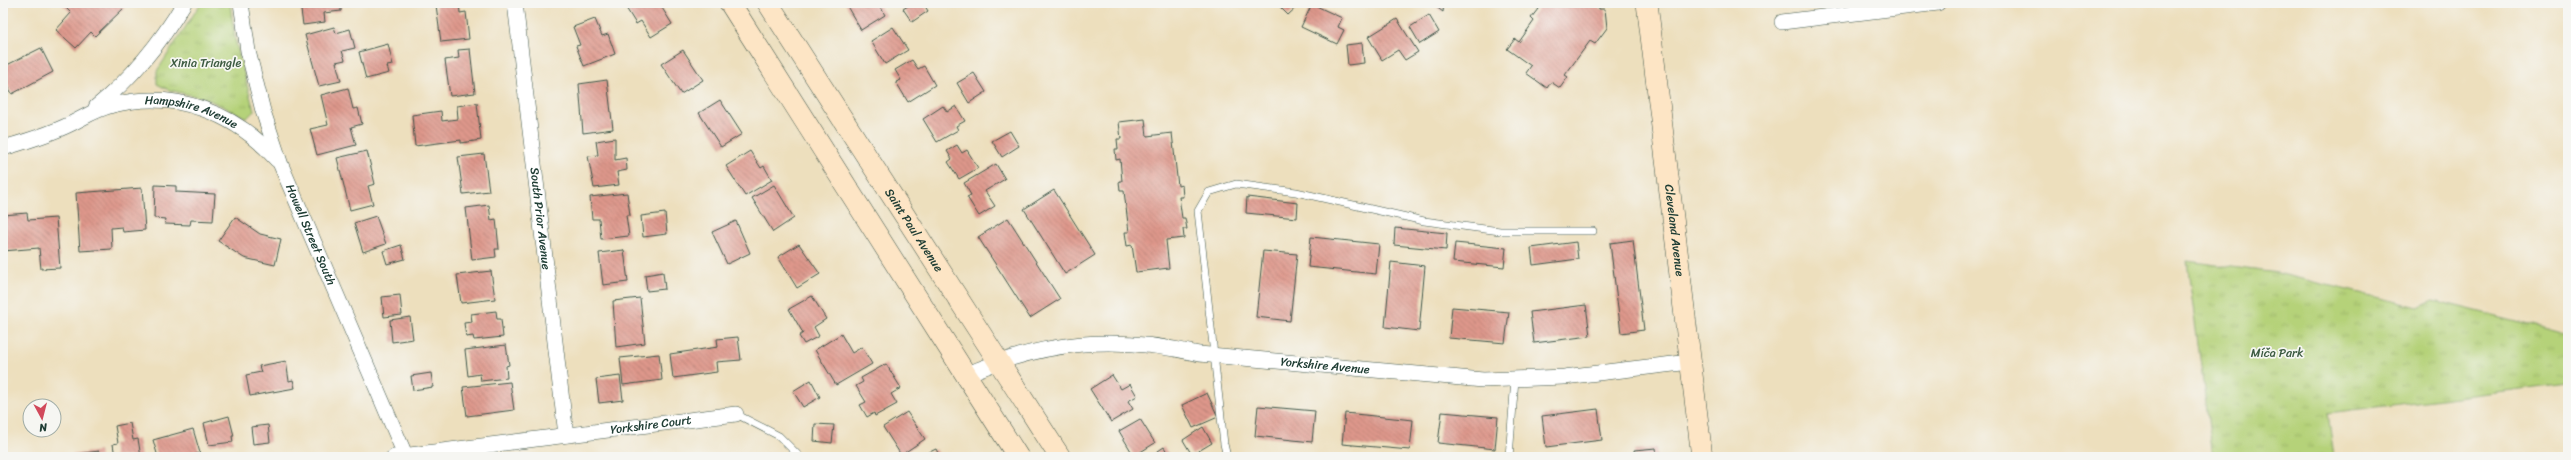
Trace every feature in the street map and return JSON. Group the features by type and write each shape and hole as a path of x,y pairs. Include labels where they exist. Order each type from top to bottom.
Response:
{"main road":[{"path":"730,3 1018,457"},
{"name":"Saint Paul Avenue","path":"768,3 1060,457"},
{"name":"Cleveland Avenue","path":"1647,3 1702,457"}],"street":[{"name":"Hampshire Avenue","path":"87,114 118,89 146,59 167,32 184,3"},
{"name":"Howell Street South","path":"241,3 256,81 281,165 402,456"},
{"name":"South Prior Avenue","path":"515,3 566,435"},
{"path":"1782,22 1903,5 1938,3"},
{"name":"Hampshire Avenue","path":"3,148 58,128 87,114 113,105 140,100 167,100 194,105 219,114 243,128 264,145 281,165"},
{"name":"Yorkshire Avenue","path":"965,375 998,361 1051,347 1091,342 1152,345 1214,355 1457,379 1564,378 1690,362"},
{"name":"Yorkshire Court","path":"566,435 736,414"},
{"path":"402,456 566,435"}],"lane":[{"path":"1227,457 1224,444 1198,211 1209,192 1236,184 1296,192 1424,221 1500,231 1593,231"},
{"path":"1509,457 1515,379"},
{"path":"736,414 779,436 800,457"}],"green space":[{"name":"Xinia Triangle","path":"201,3 230,3 235,39 254,111 247,118 207,99 169,90 157,84 157,71"},
{"name":"Míča Park","path":"2187,261 2277,273 2418,307 2433,300 2568,335 2568,383 2328,413 2334,457 2213,457"}],"building":[{"path":"61,3 122,3 126,6 95,36 91,32 76,48 56,30 71,13"},
{"path":"300,3 341,3 341,11 324,13 325,22 303,25"},
{"path":"459,3 460,13 466,12 469,39 441,42 436,5"},
{"path":"623,3 659,3 672,24 651,37 641,21 636,24"},
{"path":"845,3 878,3 885,15 861,30"},
{"path":"913,3 923,3 928,11 912,22 903,9"},
{"path":"1276,3 1301,3 1288,15"},
{"path":"1431,3 1444,3 1443,12"},
{"path":"1537,3 1598,3 1599,9 1605,9 1607,28 1595,44 1590,41 1565,75 1568,77 1560,88 1551,82 1547,88 1526,73 1531,66 1507,49 1515,39 1519,42 1534,21 1531,18 1538,9"},
{"path":"1312,4 1342,18 1338,27 1344,30 1337,44 1301,27"},
{"path":"1429,15 1439,32 1420,44 1410,27"},
{"path":"595,19 602,36 608,34 615,54 584,66 576,46 580,45 573,27"},
{"path":"1397,19 1418,52 1405,60 1398,50 1382,60 1368,37"},
{"path":"334,27 336,33 350,29 355,48 342,51 345,60 336,62 341,81 319,86 305,35"},
{"path":"893,27 908,50 885,64 871,41"},
{"path":"1362,43 1364,63 1348,65 1346,45"},
{"path":"388,44 393,65 387,66 389,73 366,79 359,52"},
{"path":"41,48 53,72 12,94 3,76 3,67"},
{"path":"470,49 475,93 450,96 445,60 459,58 458,50"},
{"path":"683,50 703,80 681,94 661,64"},
{"path":"912,60 918,69 924,66 935,85 908,102 896,82 901,80 895,70"},
{"path":"974,73 986,92 969,103 957,83"},
{"path":"607,80 613,129 583,133 579,84"},
{"path":"348,88 353,109 358,108 362,124 351,127 356,145 317,155 310,129 328,125 321,95"},
{"path":"720,100 742,134 721,147 699,113"},
{"path":"477,103 481,140 461,143 461,140 415,146 412,115 441,111 442,121 458,119 457,106"},
{"path":"943,106 947,112 956,106 965,121 956,126 958,130 937,142 923,119"},
{"path":"1145,119 1147,136 1172,133 1178,186 1182,185 1183,197 1179,197 1182,218 1185,218 1187,229 1183,229 1184,238 1166,240 1169,268 1136,272 1132,245 1127,246 1125,232 1129,232 1124,191 1120,191 1119,181 1122,181 1120,159 1116,160 1115,149 1118,149 1117,139 1121,139 1119,122"},
{"path":"1010,131 1019,146 1002,157 992,141"},
{"path":"615,138 615,160 626,158 627,170 617,172 619,185 594,188 588,156 598,155 596,141"},
{"path":"957,145 962,153 967,150 978,168 959,179 948,162 952,159 947,151"},
{"path":"367,151 375,184 368,186 373,204 350,210 337,158"},
{"path":"750,151 761,168 764,166 772,180 745,196 726,166"},
{"path":"484,154 489,191 463,194 458,157"},
{"path":"996,164 1005,179 985,191 995,206 979,216 967,197 971,195 964,183"},
{"path":"155,185 176,186 176,192 215,194 213,221 191,220 190,225 165,224 166,219 154,218"},
{"path":"774,185 794,218 773,232 752,198"},
{"path":"142,188 145,230 123,232 122,227 111,228 112,249 80,251 76,193"},
{"path":"1054,190 1095,255 1065,274 1024,209"},
{"path":"627,193 630,215 626,215 629,236 601,239 599,219 592,219 590,197"},
{"path":"1247,197 1298,203 1297,218 1246,213"},
{"path":"489,205 491,220 496,219 499,249 495,249 496,257 472,260 466,208"},
{"path":"27,213 28,220 56,218 60,268 41,269 39,248 3,251 3,215"},
{"path":"665,213 667,234 643,237 641,216"},
{"path":"376,216 386,244 363,252 354,223"},
{"path":"235,217 260,234 281,239 275,265 244,258 218,241"},
{"path":"1008,218 1060,299 1030,318 978,237"},
{"path":"736,221 750,253 727,264 712,232"},
{"path":"1395,228 1447,233 1446,250 1394,245"},
{"path":"1311,237 1379,244 1376,274 1308,267"},
{"path":"1633,240 1644,330 1621,333 1610,243"},
{"path":"1576,242 1578,259 1533,265 1531,248"},
{"path":"1455,243 1506,248 1504,267 1453,262"},
{"path":"799,244 820,274 797,288 778,257"},
{"path":"401,245 405,259 387,264 383,251"},
{"path":"624,250 628,282 603,285 599,253"},
{"path":"1263,251 1297,254 1290,321 1256,317"},
{"path":"1391,262 1425,266 1419,331 1385,327"},
{"path":"491,271 495,299 461,303 457,275"},
{"path":"663,272 665,289 647,291 645,275"},
{"path":"400,295 402,315 384,317 382,297"},
{"path":"812,296 826,319 814,327 819,336 804,344 799,336 803,333 789,309"},
{"path":"640,298 645,343 616,347 613,301"},
{"path":"1586,305 1590,336 1534,343 1530,312"},
{"path":"1452,307 1509,312 1505,343 1449,338"},
{"path":"496,311 497,319 501,319 503,337 474,340 473,336 466,337 464,323 472,322 471,314"},
{"path":"410,317 413,339 392,342 390,320"},
{"path":"841,334 852,353 862,347 872,364 836,385 815,350"},
{"path":"738,337 741,360 716,362 717,372 673,378 670,354 718,347 717,339"},
{"path":"506,345 509,365 506,366 507,378 481,381 480,374 468,376 465,350"},
{"path":"659,354 662,380 623,385 620,358"},
{"path":"286,361 289,381 293,380 295,388 250,396 246,375 261,372 259,366"},
{"path":"886,364 901,388 891,394 897,404 875,416 874,413 867,417 860,405 866,402 856,386 863,382 861,378"},
{"path":"431,373 433,387 413,390 411,376"},
{"path":"1112,375 1121,389 1130,384 1137,396 1128,401 1133,409 1111,422 1090,389"},
{"path":"620,376 623,400 599,403 596,379"},
{"path":"811,380 820,397 803,407 793,391"},
{"path":"510,382 514,410 467,416 463,387"},
{"path":"1207,393 1218,417 1193,428 1182,405"},
{"path":"1258,406 1315,411 1312,442 1255,436"},
{"path":"1598,409 1602,440 1546,447 1542,416"},
{"path":"907,412 925,439 901,455 883,427"},
{"path":"1442,412 1498,417 1495,449 1438,443"},
{"path":"1345,413 1413,420 1410,450 1342,444"},
{"path":"229,416 234,436 232,436 233,442 209,445 204,423"},
{"path":"1140,419 1155,443 1134,456 1119,431"},
{"path":"130,423 133,440 138,439 141,457 115,457 113,444 118,443 115,426"},
{"path":"815,424 834,425 832,443 814,441"},
{"path":"268,425 270,442 253,444 251,427"},
{"path":"1203,427 1212,443 1192,455 1183,440"},
{"path":"193,429 200,453 186,457 158,457 153,440"},
{"path":"1164,447 1170,457 1149,457"},
{"path":"1656,448 1657,457 1635,457 1634,450"},
{"path":"936,449 940,457 919,457"},
{"path":"99,451 100,457 63,456"},
{"path":"44,453 45,457 19,457 19,456"}]}
